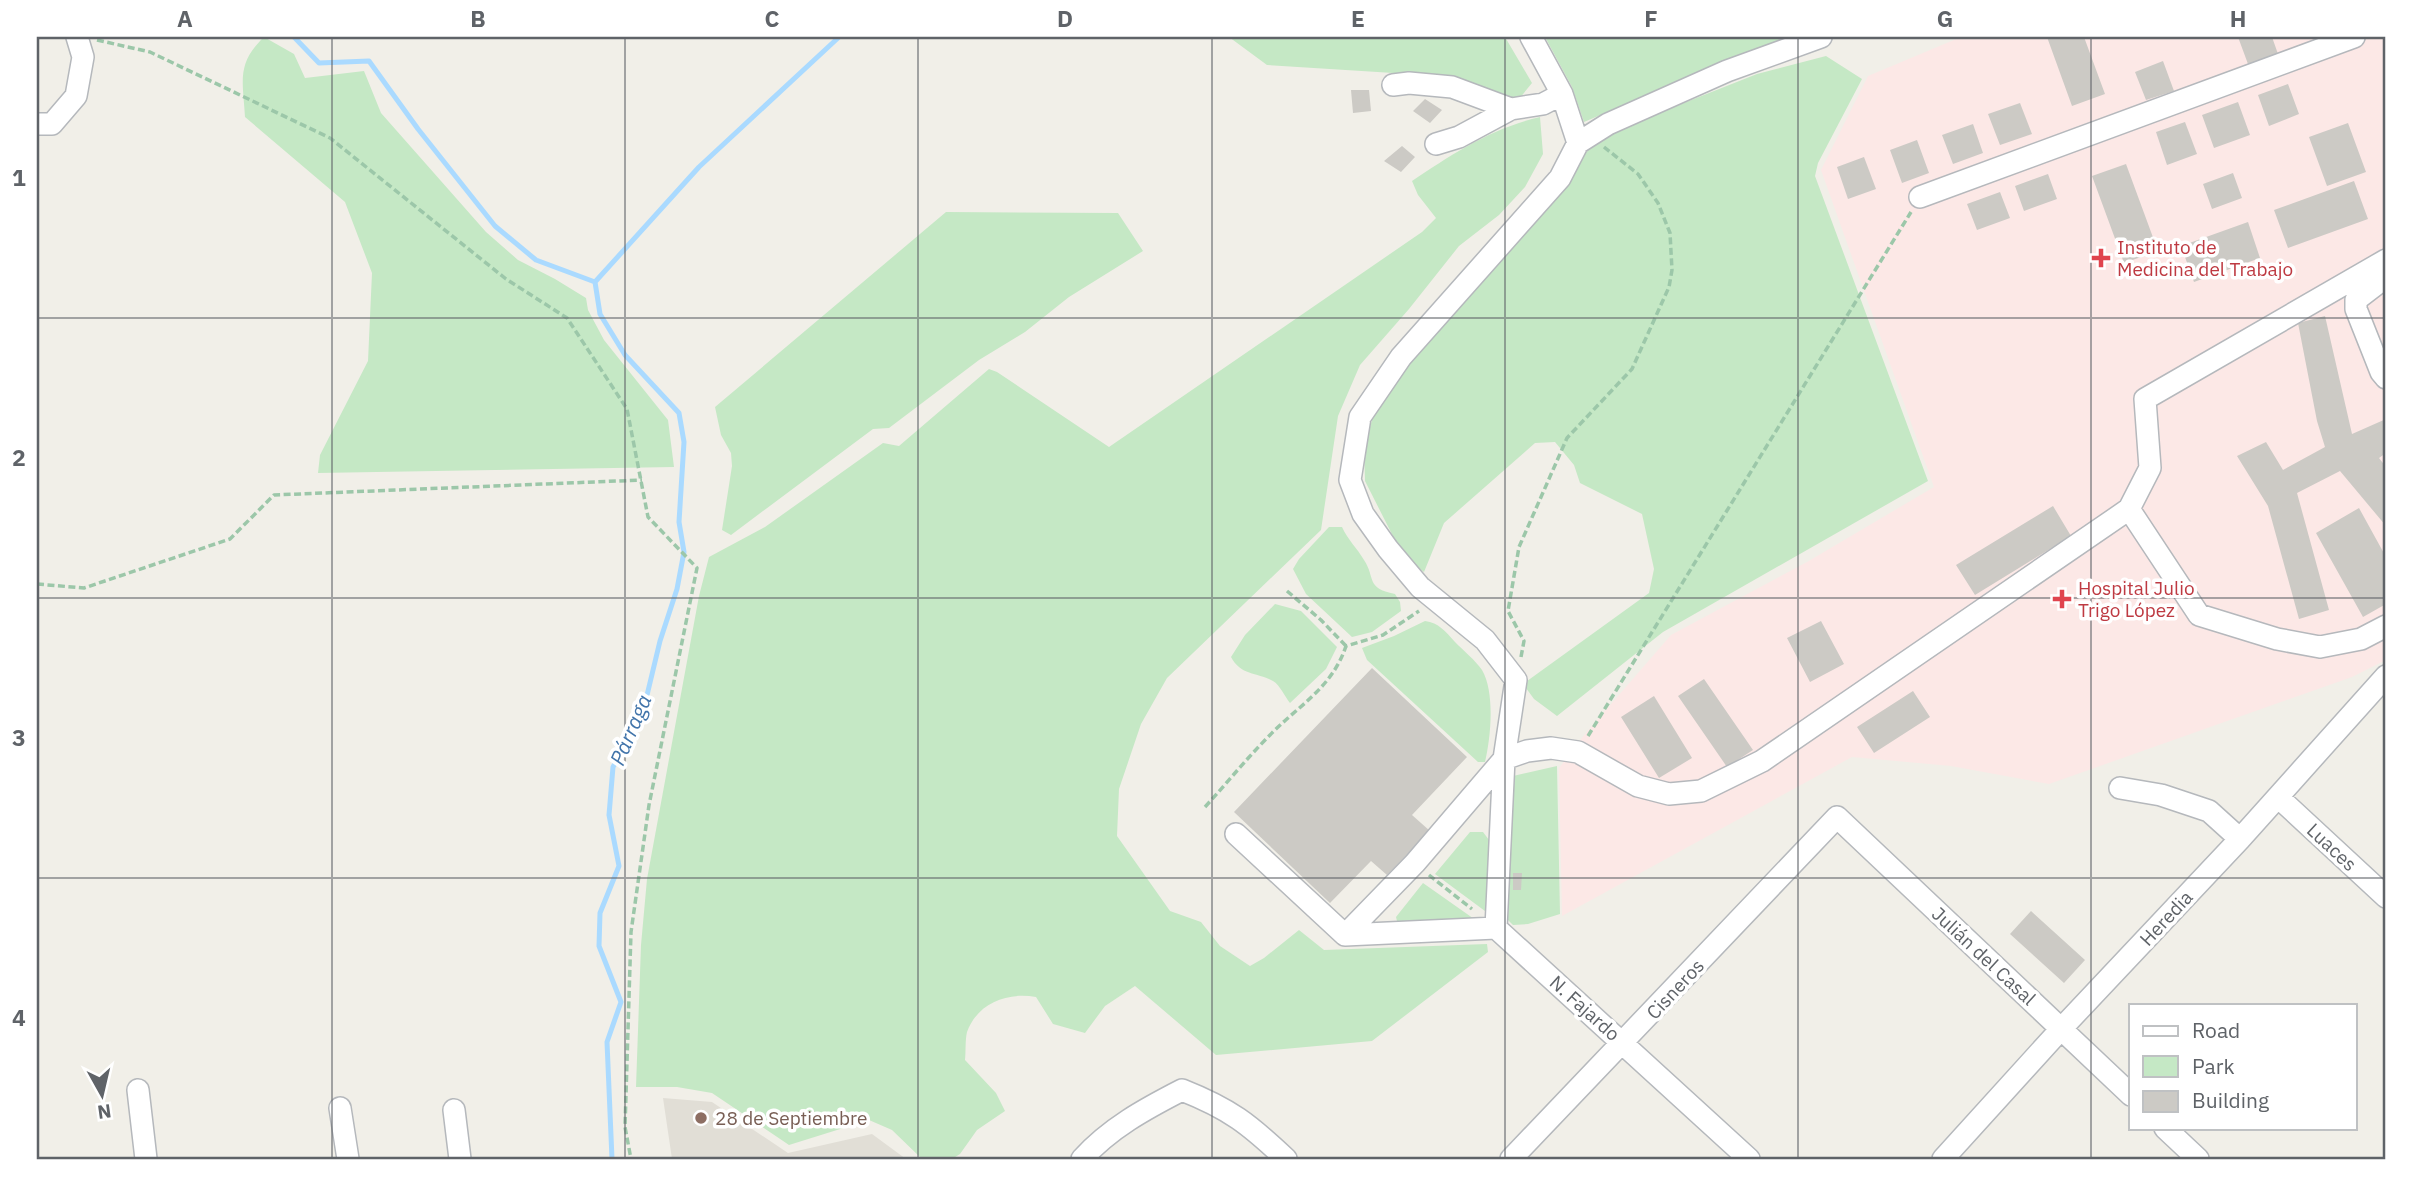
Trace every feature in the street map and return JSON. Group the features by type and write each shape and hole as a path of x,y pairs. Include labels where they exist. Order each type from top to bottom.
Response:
{"street":[{"path":"37,124 52,124 76,96 83,57 78,37"},
{"path":"1531,37 1562,94 1578,143"},
{"path":"1236,834 1345,935 1496,928 1504,759 1517,680 1485,640 1412,578 1363,514 1350,480 1360,417 1401,357 1560,178 1578,143 1608,124 1653,102 1727,71 1822,37"},
{"path":"1920,197 2354,37"},
{"path":"1393,85 1409,83 1452,87 1511,109"},
{"path":"1437,144 1459,137 1511,109 1543,104 1562,94"},
{"path":"1345,935 1415,863 1504,759 1527,751 1551,748 1578,752 1638,786 1670,794 1701,791 1762,761 2129,509 2150,468 2145,399 2386,260"},
{"path":"2386,277 2356,300 2356,309 2381,372 2386,378"},
{"path":"2129,509 2199,615 2277,639 2320,648 2361,639 2386,625"},
{"name":"Heredia","path":"1943,1159 2240,839 2386,676"},
{"path":"2120,788 2161,795 2209,811 2240,839"},
{"name":"Luaces","path":"2278,797 2386,897"},
{"name":"Julián del Casal","path":"1837,817 2129,1093"},
{"name":"Cisneros","path":"1511,1159 1837,817"},
{"name":"N. Fajardo","path":"1496,928 1749,1159"},
{"path":"138,1090 146,1159"},
{"path":"1082,1159 1095,1145 1140,1111 1182,1090 1220,1105 1242,1120 1286,1159"},
{"path":"340,1108 348,1159"},
{"path":"454,1110 460,1159"},
{"path":"2167,1130 2198,1159"}],"path":[{"path":"85,37 150,52 330,138 506,279 567,318 627,409 648,517 697,568 649,805 631,932 625,1127 631,1159"},
{"path":"1517,680 1524,641 1508,611 1519,547 1567,438 1632,369 1669,287 1672,270 1670,233 1658,203 1638,173 1603,146 1578,143"},
{"path":"1578,752 1920,197"},
{"path":"37,584 84,588 230,539 274,495 642,480"},
{"path":"1287,591 1346,646"},
{"path":"1346,646 1384,635 1436,600"},
{"path":"1205,807 1270,734 1329,681 1346,646"},
{"path":"1415,863 1496,928"}],"shaded area":[{"path":"1961,37 2386,37 2386,660 2352,677 2049,784 1951,766 1852,757 1562,916 1559,768 1585,734 1671,635 1807,562 1934,487 1821,170 1868,76"},
{"name":"28 de Septiembre","path":"663,1098 712,1102 788,1153 872,1134 906,1159 672,1159"}],"green space":[{"path":"264,37 294,54 305,78 364,71 381,113 486,232 518,260 586,298 588,310 604,340 668,420 674,467 318,473 320,455 368,361 372,273 345,202 245,117 245,65"},
{"path":"1229,37 1505,37 1532,83 1519,99 1496,95 1457,77 1267,65"},
{"path":"1545,37 1792,37 1744,54 1584,122 1572,87"},
{"path":"1826,56 1862,79 1818,163 1815,176 1928,481 1663,632 1557,716 1534,699 1523,684 1649,593 1654,569 1642,514 1580,483 1574,465 1555,442 1535,443 1444,523 1424,572 1403,556 1365,481 1364,446 1374,414 1404,368 1578,159 1603,138 1757,74"},
{"path":"1540,117 1543,154 1525,187 1499,215 1459,246 1360,365 1338,416 1321,530 1167,678 1141,724 1119,789 1117,836 1170,911 1201,922 1220,946 1250,966 1299,930 1324,950 1487,944 1488,952 1372,1041 1216,1055 1135,986 1105,1006 1085,1033 1053,1024 1036,997 1015,996 995,1001 978,1013 972,1022 966,1035 965,1060 996,1093 1005,1111 977,1130 960,1154 952,1159 922,1159 892,1130 869,1120 789,1145 712,1093 677,1087 636,1087 641,945 647,879 699,596 709,557 765,527 883,443 899,446 989,369 1109,447 1422,232 1436,218 1418,195 1412,181 1489,135"},
{"path":"946,212 1118,213 1143,251 1069,297 1025,332 979,360 889,428 873,429 731,535 722,530 732,466 731,453 721,435 715,407"},
{"path":"1329,527 1342,527 1368,566 1375,585 1395,594 1400,602 1401,611 1372,632 1352,637 1306,594 1293,569"},
{"path":"1275,604 1301,611 1337,647 1326,669 1290,703 1276,683 1244,671 1231,657 1245,635"},
{"path":"1425,621 1445,631 1479,666 1486,679 1491,715 1485,762 1478,762 1367,660 1362,648"},
{"path":"1557,766 1560,914 1528,924 1513,925 1508,920 1513,776"},
{"path":"1470,832 1483,832 1489,840 1489,914 1435,874"},
{"path":"1423,883 1477,921 1407,924 1397,921 1396,917"}],"building":[{"path":"2047,37 2084,37 2105,94 2072,106"},
{"path":"2238,37 2272,37 2278,54 2248,64"},
{"path":"2163,61 2174,91 2146,100 2135,72"},
{"path":"2288,84 2299,114 2269,126 2258,95"},
{"path":"1351,90 1369,90 1371,111 1353,113"},
{"path":"1425,99 1442,110 1430,123 1413,111"},
{"path":"2238,102 2250,135 2214,148 2202,115"},
{"path":"2020,103 2032,134 2000,145 1988,114"},
{"path":"2185,122 2197,154 2167,165 2156,132"},
{"path":"2348,123 2366,172 2327,186 2309,137"},
{"path":"1973,124 1983,153 1953,164 1942,135"},
{"path":"1917,140 1929,173 1902,183 1890,150"},
{"path":"1402,146 1415,157 1401,172 1384,161"},
{"path":"1864,157 1876,189 1848,199 1837,167"},
{"path":"2126,164 2158,251 2124,263 2092,176"},
{"path":"2233,173 2242,198 2212,209 2203,184"},
{"path":"2048,174 2057,199 2024,211 2015,186"},
{"path":"2354,181 2368,219 2288,248 2274,210"},
{"path":"2000,192 2010,218 1977,230 1967,204"},
{"path":"2248,222 2260,258 2194,282 2181,246"},
{"path":"2325,316 2352,434 2386,419 2386,453 2379,458 2386,467 2386,526 2340,471 2297,493 2329,610 2299,619 2268,506 2237,456 2266,442 2283,470 2325,447 2317,421 2298,323"},
{"path":"2053,506 2071,536 1975,595 1956,565"},
{"path":"2359,508 2386,557 2386,604 2363,617 2316,533"},
{"path":"1821,621 1844,664 1810,682 1787,638"},
{"path":"1372,668 1467,757 1412,815 1430,831 1387,875 1371,861 1330,903 1234,812"},
{"path":"1704,679 1753,750 1727,767 1678,696"},
{"path":"1913,691 1930,717 1874,753 1857,727"},
{"path":"1654,696 1692,758 1659,778 1621,717"},
{"path":"1513,873 1522,873 1521,890 1513,890"},
{"path":"2031,911 2085,960 2064,983 2010,934"}],"waterway":[{"path":"294,37 319,63 369,61 418,129 495,226 536,260 595,282"},
{"path":"595,282 699,167 839,37"},
{"name":"Párraga","path":"595,282 600,314 625,355 679,413 684,442 679,522 684,552 677,589 660,641 642,716 613,767 609,815 619,866 600,913 599,946 621,1002 607,1042 612,1159"}],"place":[{"name":"Instituto de Medicina del Trabajo","path":"2101,258"},
{"name":"Hospital Julio Trigo López","path":"2062,599"},
{"name":"28 de Septiembre","path":"701,1118"}]}
